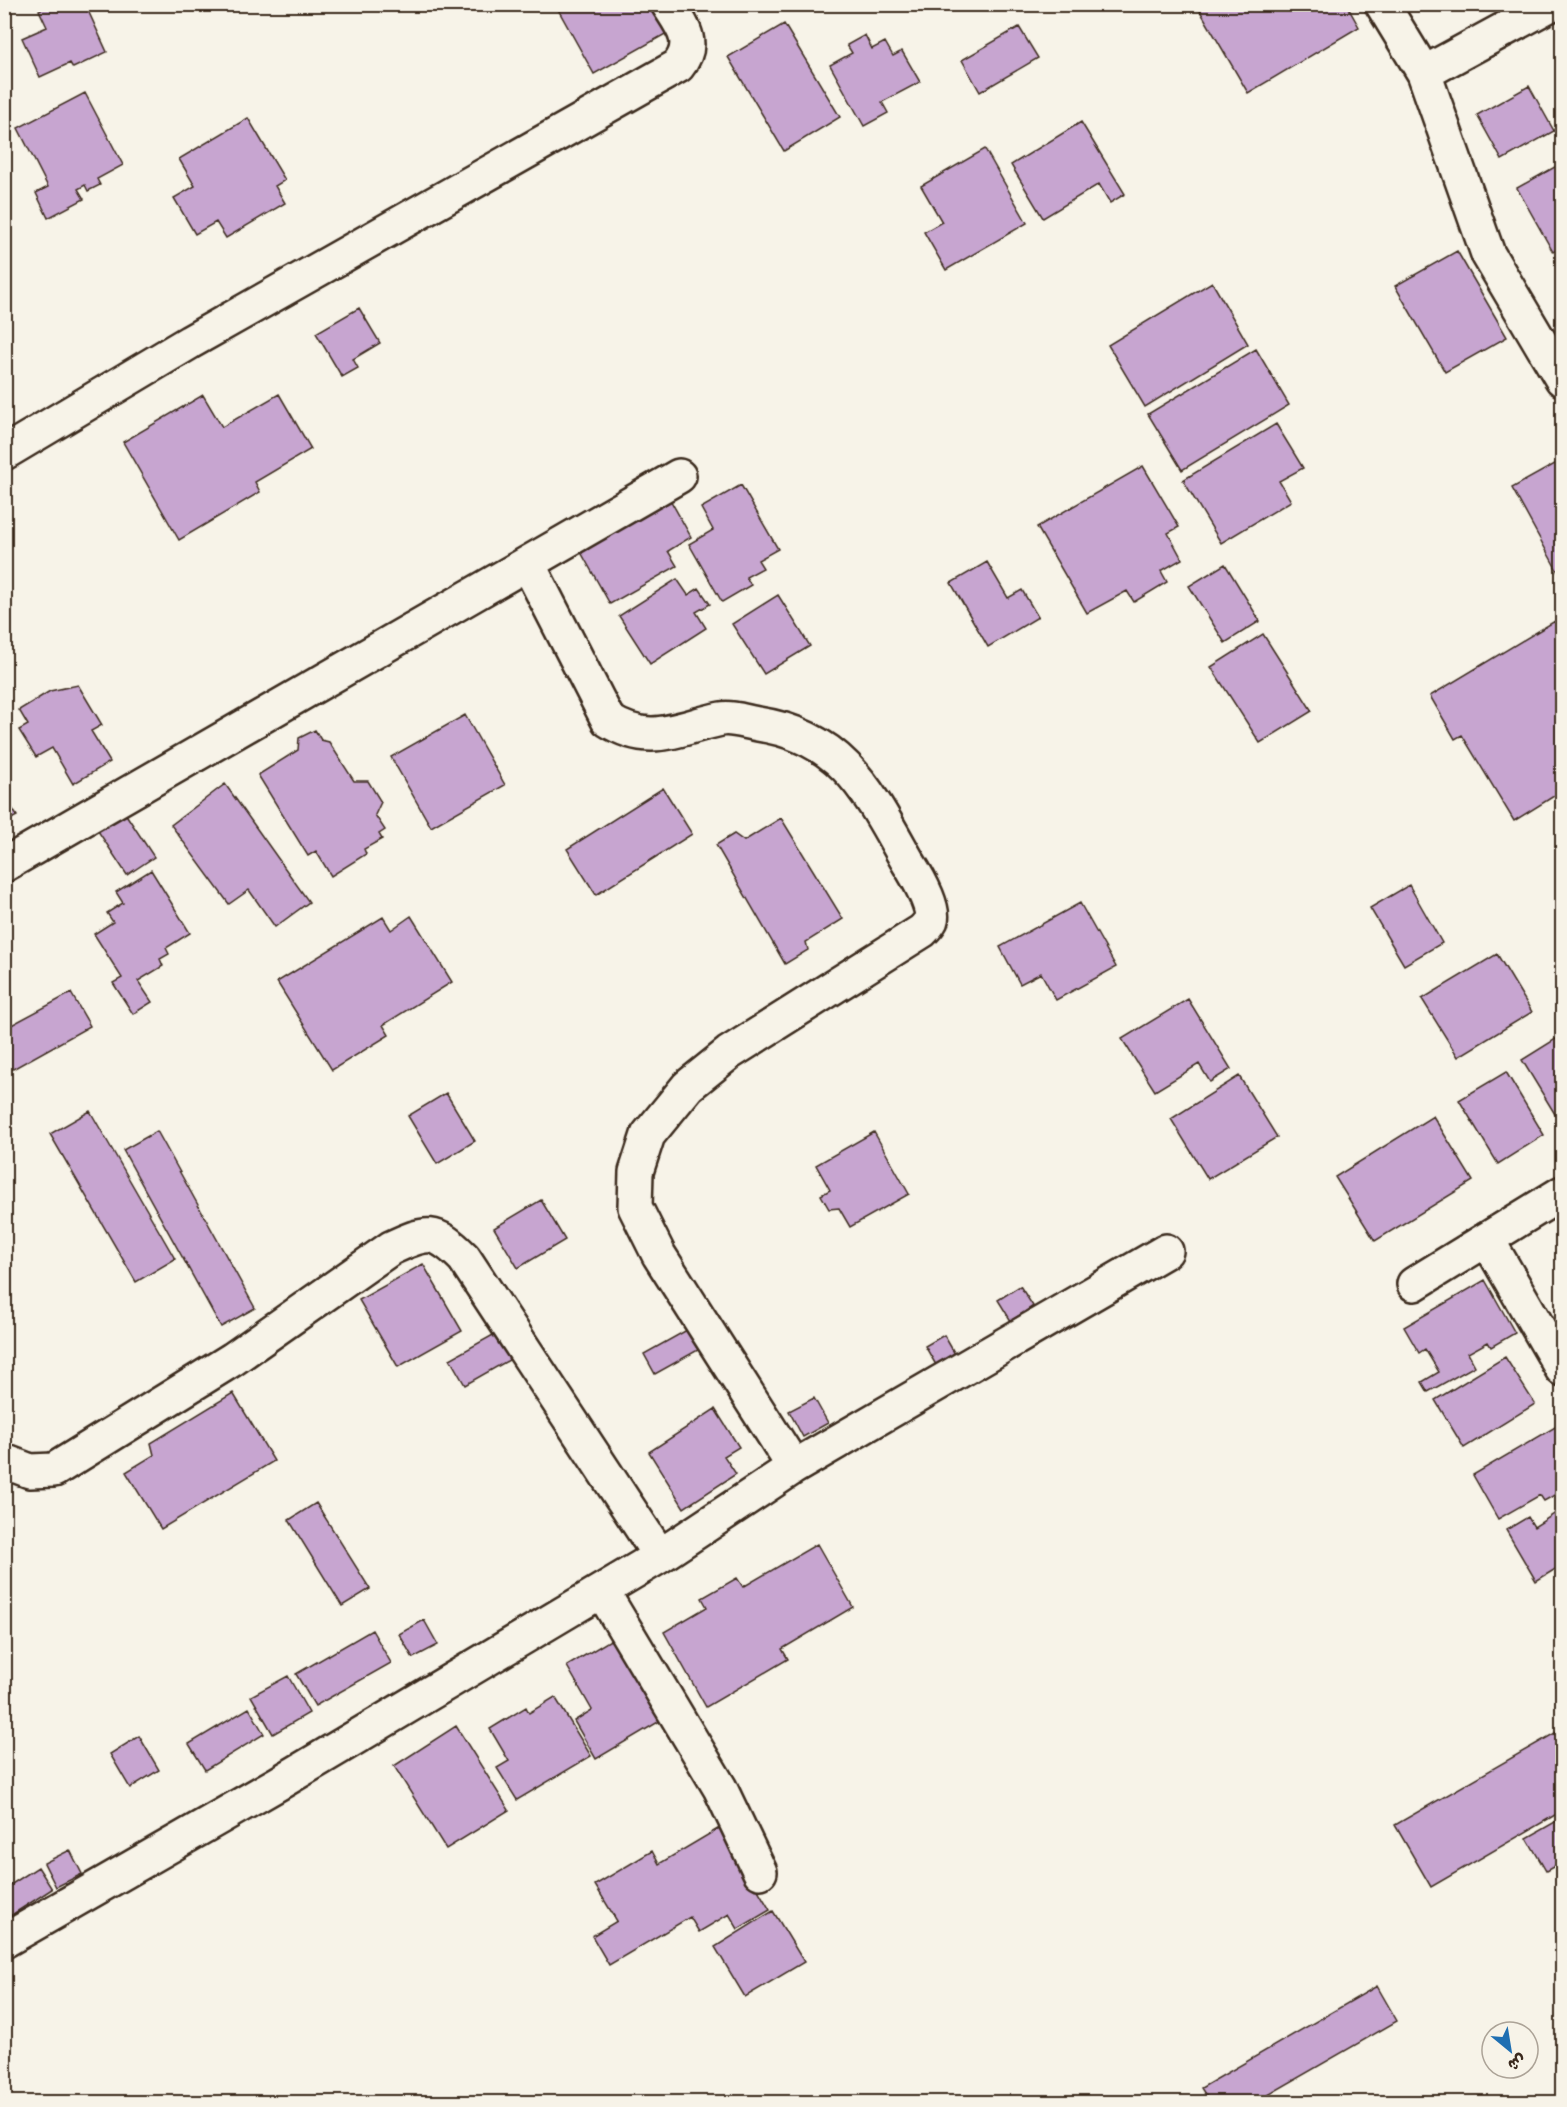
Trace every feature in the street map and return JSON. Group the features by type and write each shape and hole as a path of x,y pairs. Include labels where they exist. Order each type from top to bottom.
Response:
{"street":[{"path":"4,453 190,342 678,66 687,55 687,41 668,4"},
{"path":"1382,4 1424,73 1488,254 1563,379"},
{"path":"1424,73 1551,4"},
{"path":"4,865 679,476"},
{"path":"528,564 608,720 621,729 647,736 725,719 782,727 816,741 847,767 877,807 915,874 932,911 931,920 922,931 729,1053 688,1086 648,1135 636,1172 635,1207 659,1255 794,1467"},
{"path":"1414,1284 1563,1193"},
{"path":"4,1461 30,1471 54,1470 233,1359 391,1248 420,1234 445,1239 464,1258 660,1556"},
{"path":"1487,1239 1563,1369"},
{"path":"4,1941 279,1783 660,1556 794,1467 1166,1251"},
{"path":"602,1591 720,1788 760,1872"}],"building":[{"path":"52,4 85,4 107,52 73,68 70,63 40,77 22,38 47,27 39,10"},
{"path":"555,4 654,4 669,32 594,74"},
{"path":"1196,4 1346,4 1359,27 1248,93"},
{"path":"784,24 840,117 784,151 728,57"},
{"path":"1019,27 1038,58 980,92 962,60"},
{"path":"865,35 872,49 885,42 893,56 902,51 920,82 882,102 888,113 864,126 830,65 852,53 847,45"},
{"path":"1529,86 1554,131 1502,160 1477,115"},
{"path":"85,93 123,165 97,179 100,185 88,191 85,185 78,189 84,199 48,218 36,193 48,187 18,128"},
{"path":"248,118 285,180 275,186 285,203 226,238 216,222 195,234 174,198 195,186 179,159"},
{"path":"1081,122 1125,194 1110,203 1099,184 1043,218 1011,165"},
{"path":"985,149 1027,223 946,270 924,232 942,222 921,186"},
{"path":"1562,163 1562,247 1553,252 1517,188"},
{"path":"1457,251 1507,337 1445,372 1395,286"},
{"path":"1212,282 1248,344 1145,407 1108,345"},
{"path":"359,308 380,343 353,359 358,368 342,377 316,333"},
{"path":"1256,349 1289,405 1182,470 1148,414"},
{"path":"279,394 311,449 255,482 260,492 179,540 123,442 203,395 222,427"},
{"path":"1276,424 1303,468 1279,481 1291,501 1221,543 1183,480"},
{"path":"1562,460 1562,569 1558,572 1512,488"},
{"path":"1143,466 1179,527 1168,533 1182,559 1161,571 1167,582 1134,602 1127,591 1087,613 1037,527"},
{"path":"741,485 778,549 758,560 763,568 746,577 751,585 722,602 689,544 713,530 701,508"},
{"path":"667,494 691,537 668,551 677,566 610,604 577,545"},
{"path":"987,562 1008,598 1022,590 1038,617 988,647 951,583"},
{"path":"1225,564 1260,621 1225,643 1189,586"},
{"path":"677,579 688,595 699,588 710,604 696,612 706,628 650,664 619,616"},
{"path":"778,595 810,646 764,674 732,624"},
{"path":"1555,621 1562,634 1562,791 1514,821 1462,735 1455,739 1430,696"},
{"path":"1263,634 1312,711 1260,743 1211,667"},
{"path":"78,685 102,725 91,731 110,762 73,784 52,748 36,757 19,730 28,725 19,710 50,691"},
{"path":"465,715 505,785 431,827 391,757"},
{"path":"315,730 321,740 329,742 354,781 368,781 381,802 375,815 385,830 379,834 382,839 364,849 366,854 331,876 316,851 308,856 258,775 298,750 299,738"},
{"path":"225,784 309,902 275,927 249,890 229,904 171,825"},
{"path":"663,788 692,834 596,895 567,849"},
{"path":"4,795 17,816 4,823"},
{"path":"125,813 154,857 127,875 98,831"},
{"path":"781,818 843,919 806,942 808,950 785,964 716,845 734,834 744,841"},
{"path":"151,870 190,933 166,948 169,954 160,959 163,966 138,981 152,1002 133,1014 113,983 122,978 94,934 113,922 107,913 123,903 116,892"},
{"path":"1409,885 1442,943 1404,965 1370,908"},
{"path":"1080,903 1116,967 1056,1000 1041,973 1020,984 1000,947"},
{"path":"411,916 452,982 383,1025 389,1035 332,1070 277,982 383,917 391,930"},
{"path":"1497,954 1532,1012 1458,1057 1422,999"},
{"path":"71,993 90,1026 4,1074 4,1029"},
{"path":"1188,999 1231,1069 1210,1082 1199,1064 1155,1091 1122,1039"},
{"path":"1562,1035 1562,1123 1561,1124 1522,1060"},
{"path":"1506,1072 1544,1135 1498,1164 1459,1100"},
{"path":"1239,1076 1277,1137 1208,1179 1171,1119"},
{"path":"446,1093 475,1141 437,1164 408,1116"},
{"path":"90,1111 175,1259 136,1282 50,1134"},
{"path":"1433,1116 1473,1181 1375,1241 1335,1177"},
{"path":"157,1131 255,1308 221,1327 123,1150"},
{"path":"874,1132 909,1194 850,1227 839,1208 829,1209 821,1195 830,1190 816,1165"},
{"path":"541,1200 565,1240 518,1268 494,1228"},
{"path":"423,1264 462,1331 398,1367 359,1300"},
{"path":"1485,1280 1515,1333 1491,1347 1488,1342 1468,1353 1475,1366 1428,1392 1422,1382 1439,1372 1425,1349 1419,1353 1404,1327"},
{"path":"1020,1286 1033,1306 1011,1321 998,1300"},
{"path":"502,1330 516,1356 465,1385 450,1359"},
{"path":"687,1330 698,1350 655,1374 644,1354"},
{"path":"944,1335 955,1354 936,1365 925,1346"},
{"path":"1505,1357 1535,1404 1464,1448 1435,1400"},
{"path":"233,1393 274,1461 161,1529 126,1472 154,1455 151,1443"},
{"path":"814,1398 828,1423 803,1437 789,1411"},
{"path":"715,1409 739,1447 724,1456 736,1474 684,1508 649,1452"},
{"path":"1562,1423 1562,1491 1544,1501 1540,1495 1498,1519 1473,1475"},
{"path":"316,1503 370,1589 342,1606 289,1520"},
{"path":"1562,1509 1562,1565 1536,1581 1506,1530 1528,1517 1534,1527"},
{"path":"817,1544 853,1607 782,1649 788,1659 706,1707 664,1632 707,1607 702,1598 737,1578 743,1587"},
{"path":"424,1620 438,1645 413,1658 399,1634"},
{"path":"372,1630 391,1663 315,1706 296,1674"},
{"path":"617,1636 665,1718 596,1759 574,1721 592,1710 567,1666"},
{"path":"288,1676 309,1713 273,1734 251,1696"},
{"path":"555,1697 591,1756 517,1800 497,1768 509,1761 490,1729 526,1707 529,1713"},
{"path":"249,1708 264,1734 205,1770 189,1744"},
{"path":"456,1726 509,1810 446,1849 394,1766"},
{"path":"1562,1729 1562,1811 1431,1887 1395,1825"},
{"path":"139,1736 159,1770 130,1788 110,1754"},
{"path":"1562,1818 1562,1862 1546,1871 1527,1838"},
{"path":"721,1827 770,1910 738,1929 729,1914 699,1932 690,1917 609,1965 592,1936 617,1921 595,1885 652,1851 659,1864"},
{"path":"70,1850 82,1874 56,1887 44,1863"},
{"path":"38,1867 52,1889 10,1916 4,1908 4,1889"},
{"path":"773,1911 804,1962 745,1997 715,1947"},
{"path":"1377,1986 1397,2021 1256,2102 1210,2102 1201,2088"}]}
